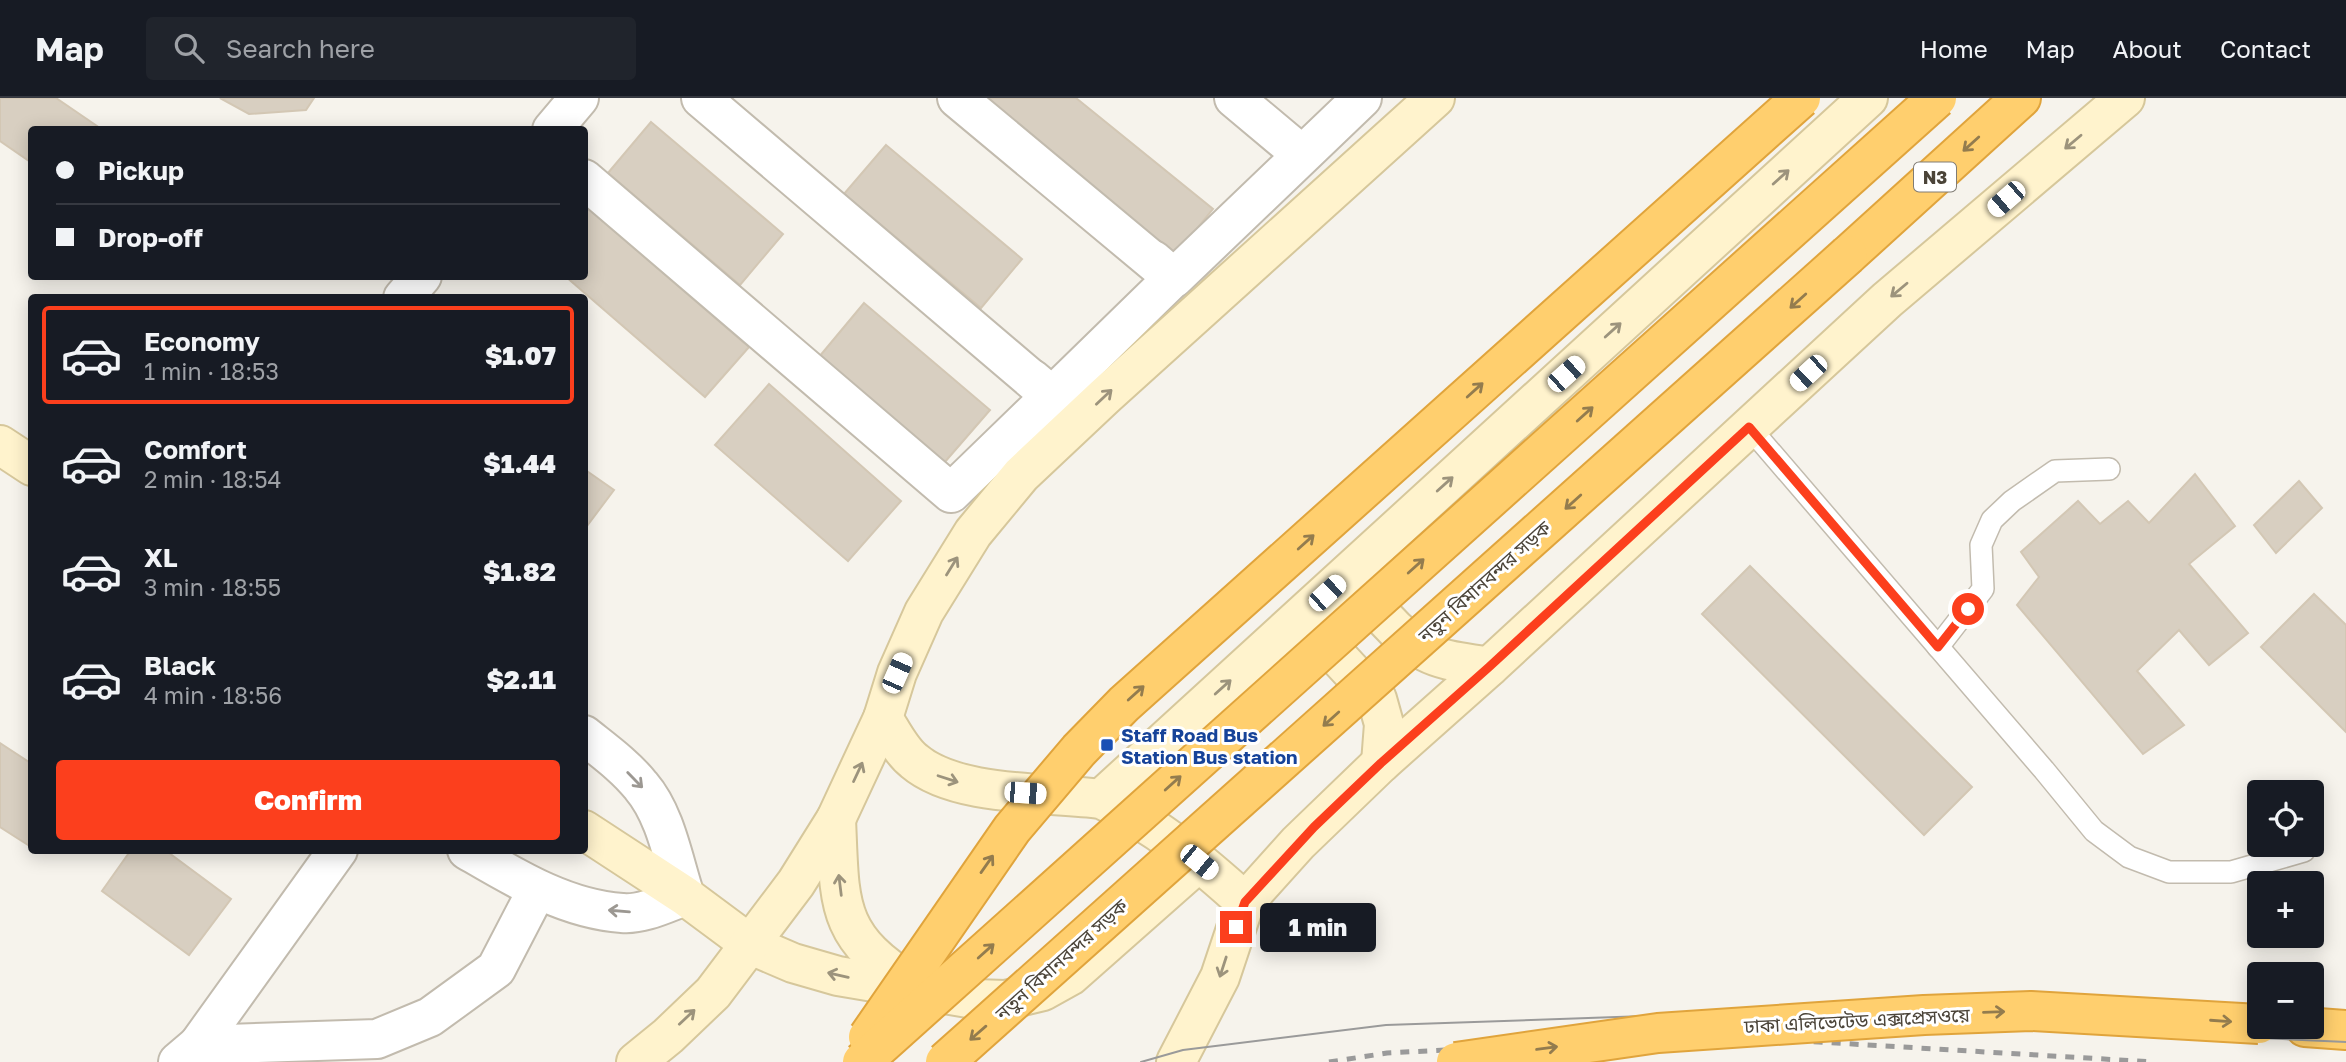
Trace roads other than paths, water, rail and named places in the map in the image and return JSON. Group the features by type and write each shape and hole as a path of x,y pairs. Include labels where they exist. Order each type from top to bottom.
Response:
{"highway":[{"path":"852,1062 1012,829 1079,750 1124,704 1801,98"},
{"path":"862,1062 1937,98"},
{"name":"নতুন বিমানবন্দর সড়ক","path":"945,1062 1848,256 2021,98"},
{"name":"ঢাকা এলিভেটেড এক্সপ্রেসওয়ে","path":"1456,1062 1658,1032 1924,1015 2031,1011 2247,1023"},
{"path":"2324,1028 2346,1030"}],"main road":[{"path":"636,1062 713,993 796,883 836,819 883,718 897,673 924,612 973,533 1021,475 1435,98"},
{"path":"1101,799 1868,98"},
{"path":"1176,1062 1220,978 1245,902 1298,843 1381,763 1887,300 2125,98"},
{"path":"0,445 28,463"},
{"path":"1365,558 1363,582 1372,604 1406,637 1425,651 1449,661 1489,667"},
{"path":"1269,645 1296,640 1316,641 1339,658 1377,699 1384,724 1381,763"},
{"path":"883,718 913,761 935,775 971,786 1101,799 1155,829 1245,902"},
{"path":"836,819 839,884 846,918 863,947 884,966 923,990"},
{"path":"588,833 685,896 751,945 793,963 838,976 985,999 1006,999 1043,991 1070,976 1199,862"}],"street":[{"path":"555,126 579,98"},
{"path":"588,182 951,493 1051,396 701,98 1052,396 1173,278 957,98"},
{"path":"957,98 1174,278 1362,98"},
{"path":"1234,98 1301,154"},
{"path":"406,294 419,280"},
{"path":"474,854 537,890 624,914 685,896 659,815 642,787 588,738"},
{"path":"188,1053 335,854"},
{"path":"188,1053 377,1039 430,1017 496,969 537,890"}],"lane":[{"path":"1749,427 2094,831 2129,857 2169,872 2231,872 2283,857"},
{"path":"1938,647 1983,589 1981,545 1992,520 2012,501 2055,471 2109,469"}],"tram line":[{"path":"1141,1062 1183,1050 1386,1025 1732,1013 2346,1042"}],"railway":[{"path":"1329,1062 1387,1053 1718,1036 2154,1062"}],"place":[{"name":"Staff Road Bus Station Bus station","path":"1107,745"}]}
